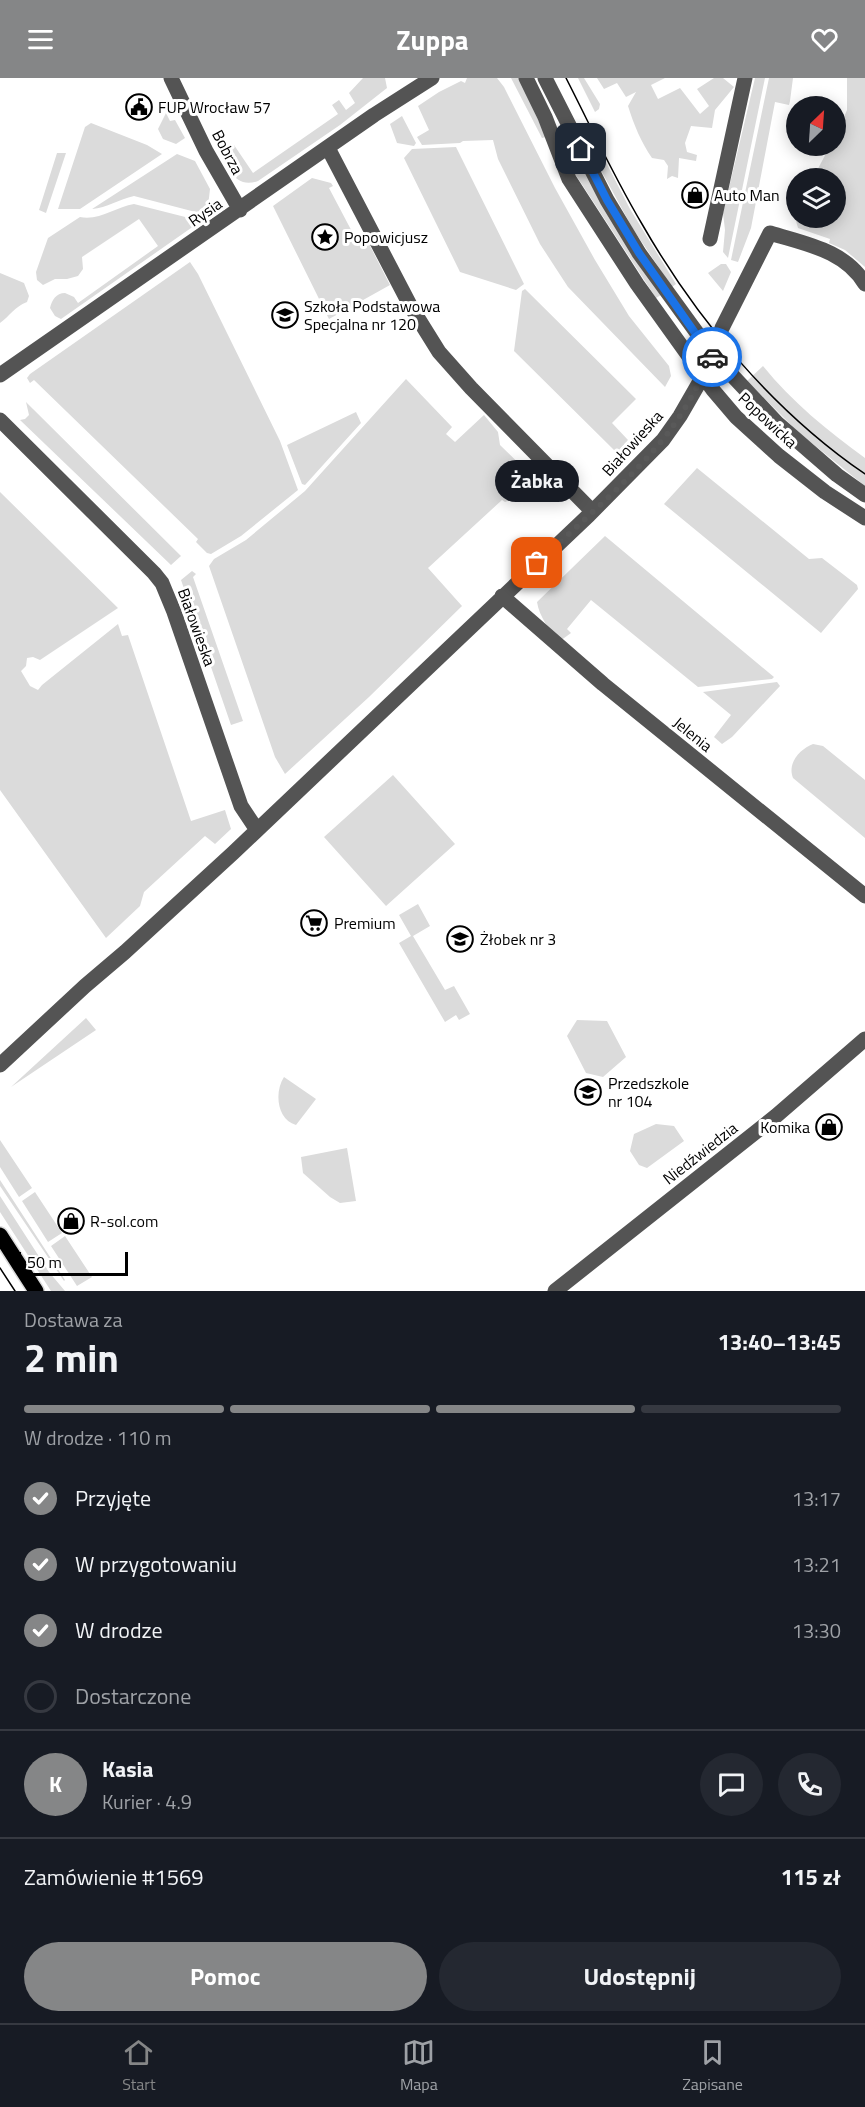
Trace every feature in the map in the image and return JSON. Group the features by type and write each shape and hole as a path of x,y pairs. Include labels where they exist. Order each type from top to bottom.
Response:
{"main road":[{"path":"0,1235 36,1291"}],"street":[{"name":"Bobrza","path":"171,78 206,151 240,210"},
{"name":"Rysia","path":"0,375 374,115 432,78"},
{"name":"Popowicka","path":"526,78 545,117 569,179 637,284 703,376 736,417 779,456 825,492 865,518"},
{"name":"Popowicka","path":"545,78 612,209 639,253 713,355 777,423 837,475 865,495"},
{"path":"710,239 745,78"},
{"path":"328,148 415,313 439,352 592,512"},
{"name":"Białowieska","path":"0,1065 257,830 592,512 663,440 703,376 725,321 770,232 841,258 852,267 865,284"},
{"name":"Białowieska","path":"0,420 162,583 241,806 257,830"},
{"name":"Jelenia","path":"502,596 603,684 865,896"},
{"name":"Niedźwiedzia","path":"556,1291 776,1116 865,1039"}],"shaded area":[{"path":"363,78 385,78 387,88 340,125 258,181 243,182 229,170 220,151 221,147 228,144 234,145 253,173 338,114 332,105 339,100 346,110 355,103 349,93"},
{"path":"467,78 497,78 504,87 555,188 595,260 629,316 669,366 671,376 665,387 568,287 540,244 498,159 493,140 422,145 417,137 429,130 418,106 461,81 465,83"},
{"path":"511,78 519,78 546,137 542,138"},
{"path":"578,78 584,78 600,104 599,109 595,112"},
{"path":"597,78 665,78 651,85 658,99 680,88 700,114 709,106 697,89 714,78 723,78 734,87 715,110 712,128 691,126 685,143 687,152 697,155 696,161 679,158 678,178 672,176 667,179 668,166 664,160 652,158 641,140 628,106 636,92 626,97 617,83 604,89"},
{"path":"755,78 765,78 728,258 723,252 725,230 723,213"},
{"path":"769,78 793,78 791,96 786,96 786,104 775,102 751,228 738,262 731,260"},
{"path":"847,78 865,78 865,267 845,250 829,243 830,239 798,228 846,228 846,168 818,168 825,156 846,156"},
{"path":"166,113 170,121 175,120 185,138 176,144 163,139 158,129"},
{"path":"402,116 416,143 414,146 397,143 390,124"},
{"path":"91,123 147,145 162,154 80,209 58,209 85,127"},
{"path":"593,137 630,209 676,284 672,287 633,229 585,141"},
{"path":"456,147 524,284 516,290 460,272 404,158 412,149"},
{"path":"572,147 661,295 656,298 572,169 565,151"},
{"path":"57,153 66,153 46,213 39,210"},
{"path":"177,154 195,161 210,189 207,215 134,196 92,209"},
{"path":"312,178 331,183 333,186 329,188 358,243 368,242 390,285 329,319 273,206"},
{"path":"134,204 201,221 61,319 55,316 50,308 57,296 65,293 74,297 78,303 158,246 139,219 82,257 83,269 78,276 55,279 43,285 37,280 36,272 48,238 80,217 94,217"},
{"path":"190,262 280,441 298,490 241,536 211,554 207,553 196,542 198,539 34,380 30,383 27,378"},
{"path":"721,264 726,264 731,272 723,291 708,273"},
{"path":"0,273 24,283 29,296 27,302 0,323"},
{"path":"525,289 636,399 612,423 628,440 619,450 614,450 514,351 522,291"},
{"path":"763,366 811,415 865,458 865,486 798,432 747,381"},
{"path":"406,379 452,427 446,434 455,442 484,415 498,432 500,445 540,484 524,500 517,498 505,502 502,500 428,568 462,606 369,697 285,774 275,757 209,566 214,559 246,540 305,491"},
{"path":"26,402 181,556 171,565 20,420 29,415"},
{"path":"356,412 361,423 305,485 302,484 287,445"},
{"path":"697,468 809,559 822,558 857,585 858,589 821,633 664,504"},
{"path":"0,492 118,608 40,660 33,657 27,658 26,666 21,671 30,686 38,690 118,624 122,636 128,635 191,821 225,810 231,829 215,844 205,836 144,892 140,906 106,938 0,790"},
{"path":"605,536 774,677 698,687 591,600 567,629 571,633 560,641 552,633 540,613 537,602"},
{"path":"192,571 196,574 193,577 243,721 231,725 181,580"},
{"path":"777,682 780,686 732,737 722,744 714,737 731,715 703,692"},
{"path":"813,744 823,746 865,780 865,838 793,778 793,762 804,749"},
{"path":"393,775 455,844 386,906 324,837"},
{"path":"418,904 430,926 413,936 445,990 454,986 470,1014 459,1020 456,1015 445,1022 399,943 411,936 399,915"},
{"path":"86,1018 96,1030 11,1087"},
{"path":"577,1020 607,1021 626,1057 603,1077 586,1073 567,1036"},
{"path":"284,1077 316,1099 296,1125 285,1118 279,1105 279,1090"},
{"path":"656,1124 674,1126 684,1141 647,1168 639,1165 630,1151 634,1134"},
{"path":"0,1140 32,1188 19,1197 0,1167"},
{"path":"347,1148 356,1201 340,1203 303,1173 301,1157"},
{"path":"0,1180 65,1280 64,1281 0,1186"},
{"path":"35,1192 62,1233 48,1242 22,1201"},
{"path":"0,1196 49,1272 65,1291 51,1291 0,1212"},
{"path":"65,1236 92,1277 77,1286 51,1246"}],"tram line":[{"path":"566,78 642,224 687,295 712,329 769,393 799,422 865,474"},
{"path":"0,1268 15,1291"}],"way so far":[{"path":"537,563 625,480 663,440 688,403 712,357"}],"place":[{"name":"FUP Wrocław 57","path":"139,107"},
{"name":"Auto Man","path":"695,195"},
{"name":"Popowicjusz","path":"325,237"},
{"name":"Szkoła Podstawowa Specjalna nr 120","path":"285,315"},
{"name":"Żabka","path":"537,563"},
{"name":"Premium","path":"314,923"},
{"name":"Żłobek nr 3","path":"460,939"},
{"name":"Przedszkole nr 104","path":"588,1092"},
{"name":"Komika","path":"829,1127"},
{"name":"R-sol.com","path":"71,1221"}],"route":[{"path":"581,149 607,200 639,253 713,355 712,357"}]}
